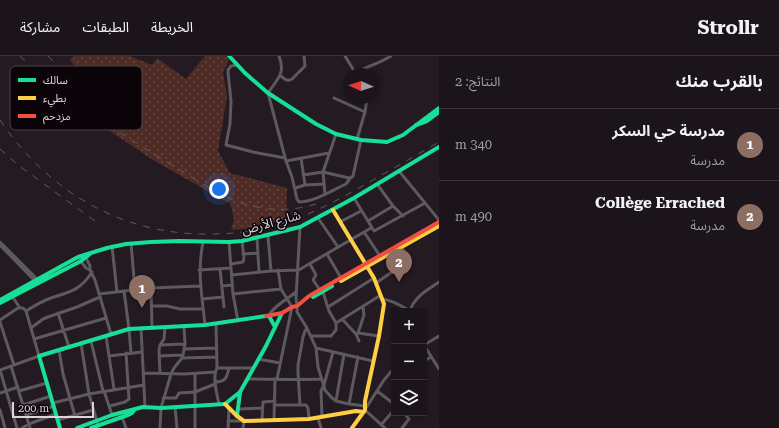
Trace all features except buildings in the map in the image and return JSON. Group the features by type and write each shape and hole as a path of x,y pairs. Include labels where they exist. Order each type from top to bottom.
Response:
{"street":[{"path":"230,56 268,93 312,121 336,134 359,139 387,142 398,138 439,108"},
{"path":"279,56 282,62 280,75 268,93 286,160 292,176 296,198 299,202 325,194 349,182 349,179 353,176 359,139 367,104"},
{"path":"280,75 285,80 292,79 305,66 304,56"},
{"path":"345,56 353,68"},
{"path":"364,68 381,62 391,56"},
{"path":"238,65 231,66 228,70 231,101 230,124 226,144 286,160 329,153"},
{"path":"334,98 365,112"},
{"path":"416,125 427,121 439,112"},
{"path":"325,194 323,172 336,134"},
{"name":"شارع الأرض","path":"0,301 85,256 112,246 173,241 242,241 268,236 290,229 300,228 354,198 439,147"},
{"path":"301,158 305,185"},
{"path":"321,291 340,278 366,266 439,221 399,171"},
{"path":"303,175 323,172 344,176 349,179"},
{"path":"295,188 305,185 324,184"},
{"path":"377,184 393,206 403,216"},
{"path":"354,198 375,231 425,203"},
{"path":"368,221 393,206"},
{"path":"333,210 375,281 384,304 379,336 368,385 365,409"},
{"path":"340,222 361,211"},
{"path":"318,218 338,248"},
{"path":"17,428 0,370 39,356 129,329 216,324 282,313 292,307 297,306 309,296 335,284 439,226"},
{"path":"300,228 296,310 307,328 316,348 317,363 321,379 328,394 336,401 365,409 385,428"},
{"path":"232,275 278,270 297,270 372,228"},
{"path":"364,232 380,256"},
{"path":"268,236 271,271"},
{"path":"257,238 259,272"},
{"path":"199,270 231,266 243,262 242,241"},
{"path":"203,242 199,270 205,325"},
{"path":"229,242 233,294 238,321"},
{"path":"131,244 135,290"},
{"path":"1,245 37,281"},
{"path":"112,246 117,292"},
{"path":"328,307 408,261 402,247"},
{"path":"243,254 258,254"},
{"path":"327,254 340,278"},
{"path":"85,256 95,280 111,334"},
{"path":"79,259 86,268 91,271"},
{"path":"310,264 316,275 313,280 321,291 336,323 336,330 331,336 311,336"},
{"path":"220,268 224,307"},
{"path":"274,420 276,378 292,307 281,289 278,270"},
{"path":"26,311 42,301 75,290 85,282 91,271"},
{"name":"شارع الأرض","path":"0,301 12,296 37,281"},
{"path":"382,297 410,311 414,301 439,282"},
{"path":"222,286 232,285"},
{"path":"31,328 43,319 77,307 100,295 151,288 200,286"},
{"path":"151,288 152,328"},
{"path":"233,294 281,289"},
{"path":"124,291 131,353"},
{"path":"269,316 274,309 296,292"},
{"path":"12,296 20,308 23,308 26,311 60,428"},
{"path":"336,323 363,306 382,297"},
{"path":"202,299 223,298"},
{"path":"152,306 203,309"},
{"path":"357,334 364,315 363,306"},
{"path":"20,308 10,313 0,321 30,428"},
{"path":"58,313 69,347"},
{"path":"91,428 112,415 145,407 161,408 225,404 240,392 282,313"},
{"path":"269,316 275,327"},
{"path":"34,339 106,318"},
{"path":"342,319 357,334 359,341"},
{"path":"216,324 217,368 215,372 215,383 219,404"},
{"path":"154,428 160,427 163,398 171,374 183,357 185,344 184,327"},
{"path":"141,328 145,407"},
{"path":"160,373 160,345 164,339 165,328"},
{"path":"300,405 298,366 303,334 307,328"},
{"path":"0,334 4,332"},
{"path":"357,334 379,336"},
{"path":"106,336 114,389"},
{"path":"426,344 439,336"},
{"path":"91,340 104,391 112,415"},
{"path":"81,344 89,394 98,423"},
{"path":"160,345 185,344"},
{"path":"184,349 217,348"},
{"path":"316,348 373,361"},
{"path":"59,350 63,374 75,416"},
{"path":"427,350 439,369"},
{"path":"109,356 142,352"},
{"path":"321,428 320,392 324,385 333,352"},
{"path":"110,406 121,403 129,398 126,353"},
{"path":"336,401 344,354"},
{"path":"159,356 217,357"},
{"path":"427,358 431,356"},
{"path":"348,404 358,357"},
{"path":"258,359 280,363"},
{"path":"217,368 253,368"},
{"path":"163,398 176,398 179,392 195,392 215,383 221,382 225,380 230,368"},
{"path":"352,428 391,371"},
{"path":"143,373 195,374 215,372"},
{"path":"195,374 195,428"},
{"path":"248,379 321,379"},
{"path":"0,393 47,383"},
{"path":"26,415 71,398 114,389 144,385"},
{"path":"377,391 391,402"},
{"path":"237,416 240,392"},
{"path":"23,405 51,396"},
{"path":"262,420 263,402 300,405 305,404 308,406 309,419"},
{"path":"225,404 244,421"},
{"path":"175,407 176,428"},
{"path":"239,409 262,408"},
{"path":"77,428 122,417 131,414 135,409"},
{"path":"228,428 229,409"},
{"path":"228,421 309,419 365,409"},
{"path":"0,410 1,422 5,428"},
{"path":"58,420 93,410"},
{"path":"381,425 391,413"},
{"path":"22,428 56,414"},
{"path":"402,428 408,419 406,416"},
{"path":"122,417 126,428"},
{"path":"244,421 244,428"}],"shaded area":[{"path":"74,56 130,56 152,65 157,58 186,79 205,56 225,56 229,60 223,72 227,96 218,151 230,173 287,188 286,219 244,229 231,230 234,219 230,203 153,160 108,130 142,130 142,66 74,66 70,60"}],"railway":[{"path":"20,56 30,66"},
{"path":"48,56 57,66"},
{"path":"0,120 20,146 41,169 65,189 91,205 119,218 149,227 180,233 212,234 241,232 270,227 289,221 320,209 339,199 439,142"},
{"path":"116,130 219,194 244,204 270,209 283,209 309,206 322,202"},
{"path":"0,149 18,165 99,224"}],"traffic: fast":[{"path":"229,56 245,73 268,93 316,124 336,134 361,140 387,142 403,135 439,108"},
{"path":"416,125 427,121 439,112"},
{"path":"0,300 78,257 107,248 126,244 151,242 242,241 300,227 354,198 439,147"},
{"path":"0,303 81,261 90,254"},
{"path":"313,297 332,286"},
{"path":"77,428 112,415 143,407 161,408 225,404 240,392 266,346 282,313"},
{"path":"60,428 39,356 129,329 205,325 266,316"},
{"path":"269,316 275,327"},
{"path":"237,416 240,393"},
{"path":"91,428 128,415 135,409"}],"traffic: slow":[{"path":"333,210 374,278 384,304 379,336 365,401 365,410 352,428"},
{"path":"341,281 439,226"},
{"path":"225,404 244,421 309,419 356,411 364,412"}],"traffic: jam":[{"path":"266,316 282,313 292,307 297,306 309,296 439,222"}],"place":[{"name":"Collège Errached","path":"399,282"},
{"name":"مدرسة حي السكر","path":"142,308"}]}
